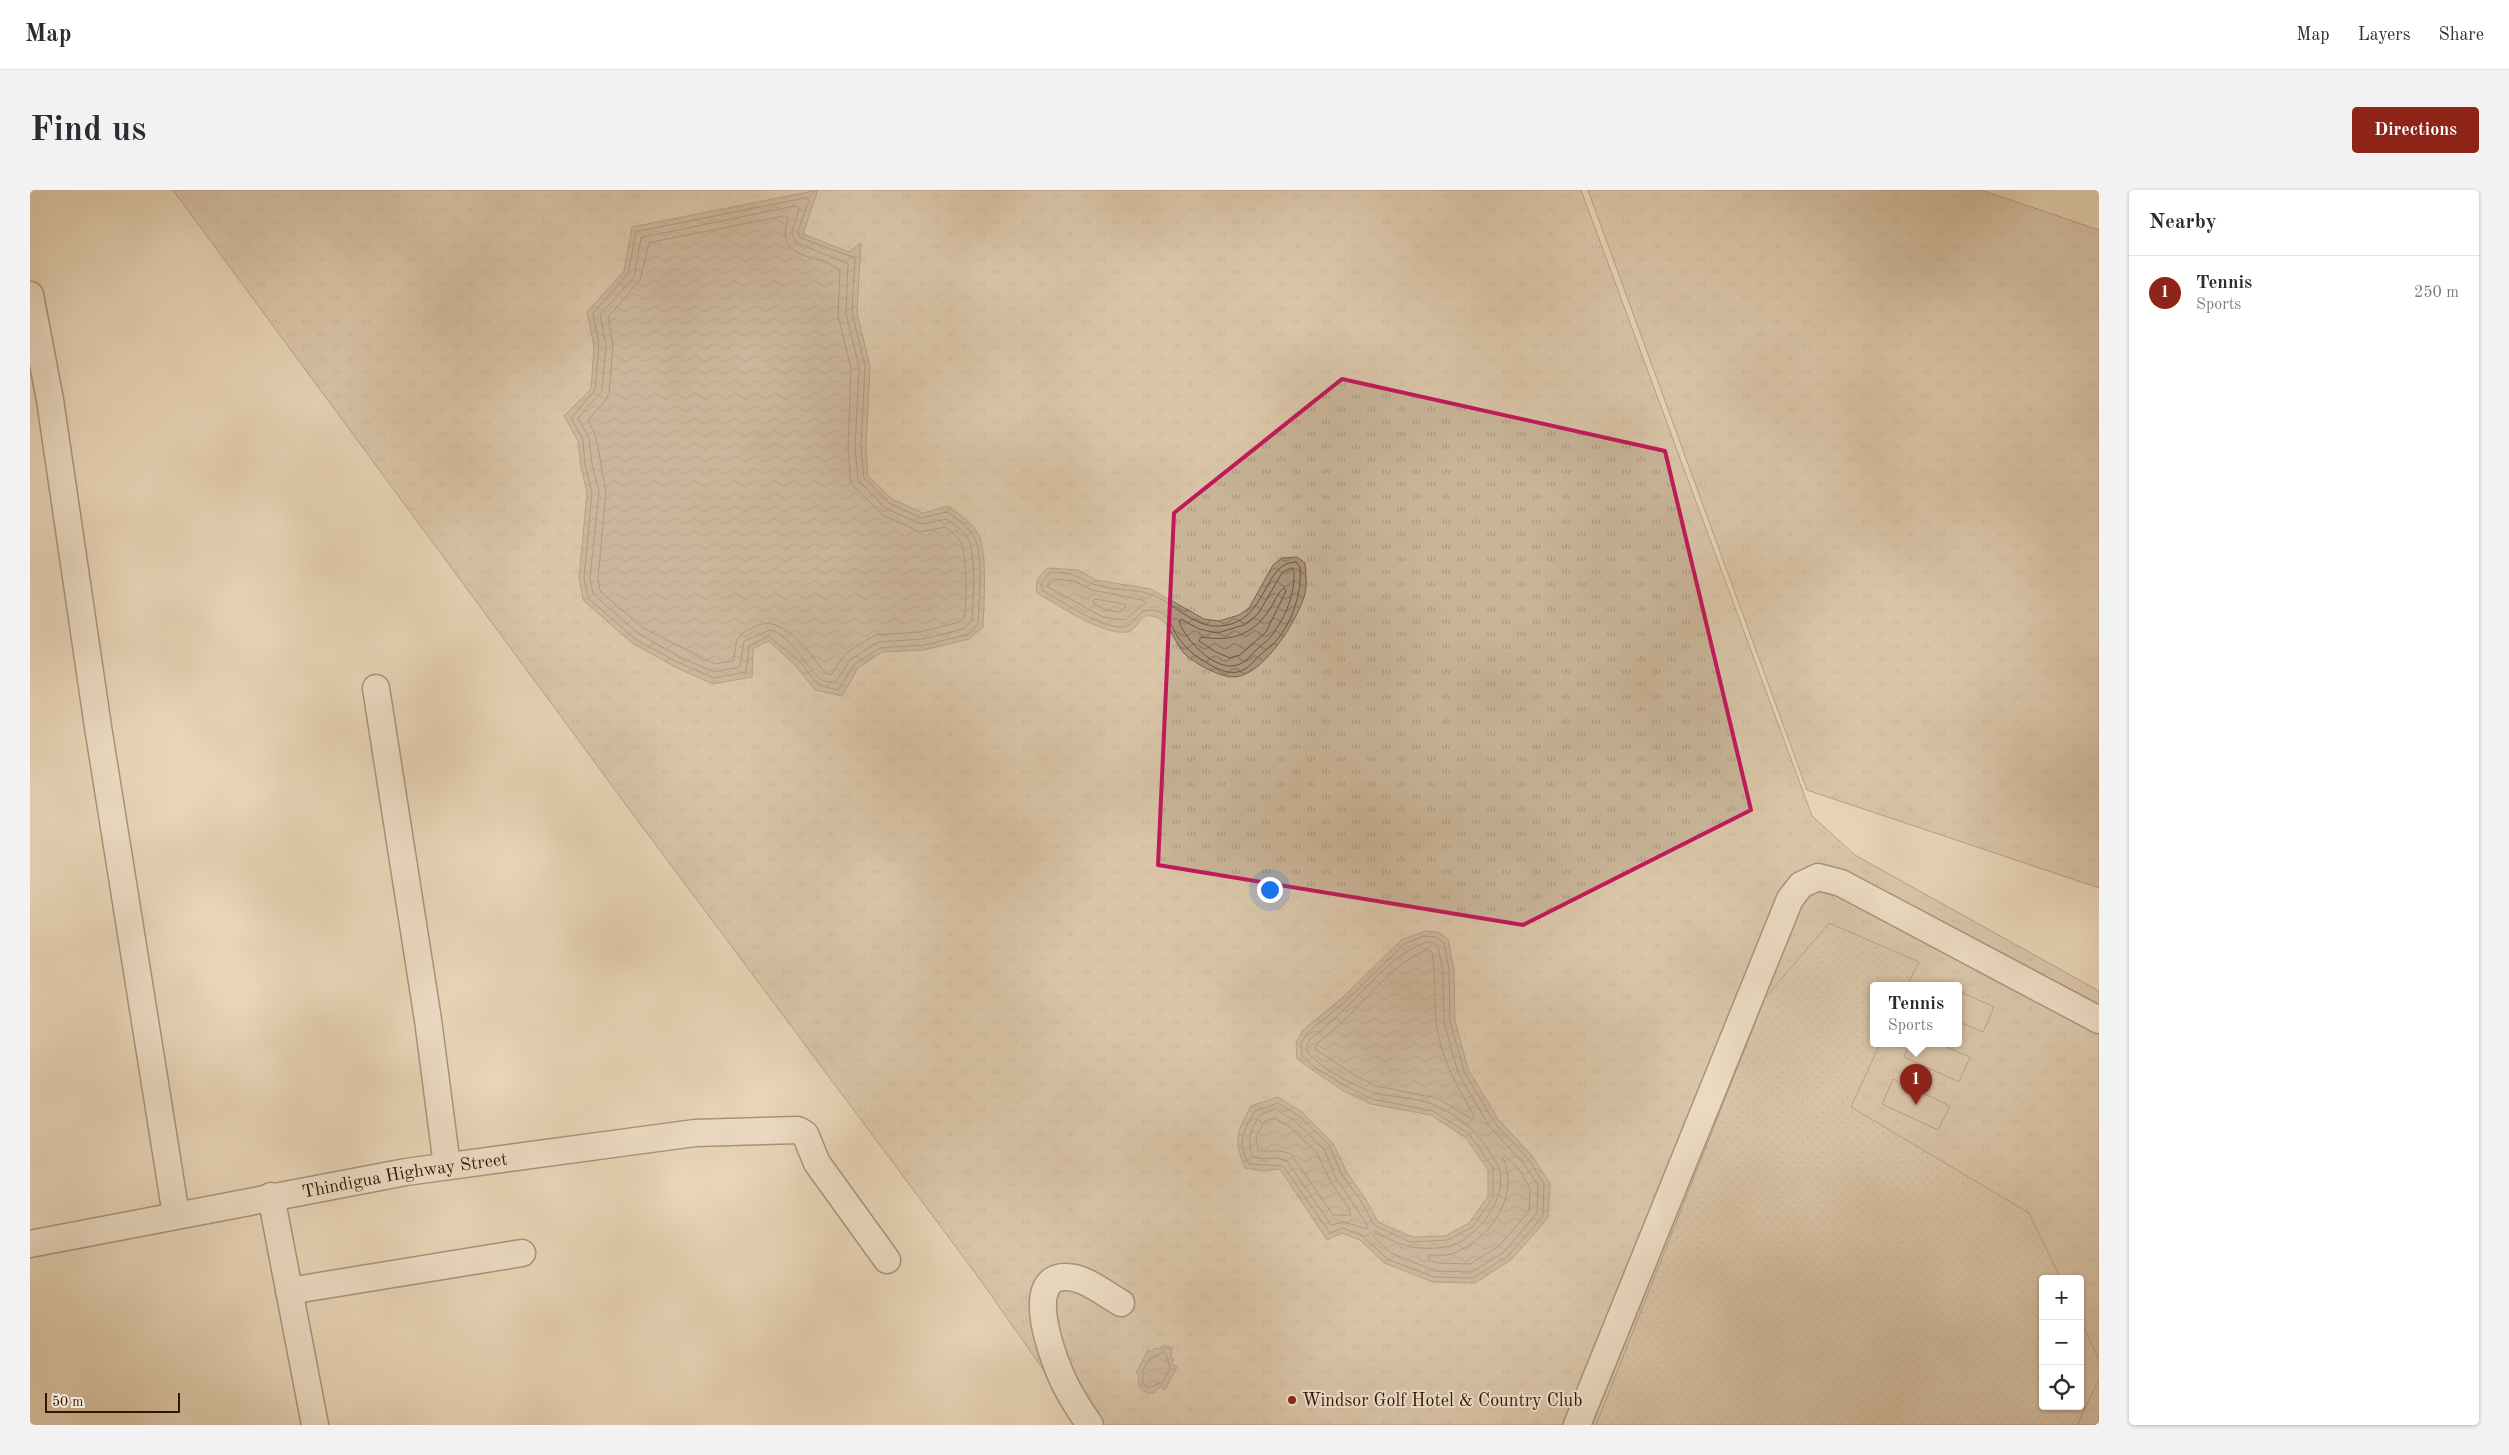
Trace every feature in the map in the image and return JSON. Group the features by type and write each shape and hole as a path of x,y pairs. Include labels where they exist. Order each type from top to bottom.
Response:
{"street":[{"path":"30,294 34,340 50,400 98,727 176,1215"},
{"path":"376,688 428,1020 448,1166"},
{"path":"1576,1425 1790,899 1801,885 1818,877 1841,883 2099,1020"},
{"name":"Thindigua Highway Street","path":"30,1244 271,1196 448,1166 695,1133 798,1130 805,1134 817,1163 887,1260"},
{"path":"271,1196 315,1425"},
{"path":"289,1290 522,1253"},
{"path":"1090,1425 1074,1401 1055,1362 1043,1309 1044,1291 1050,1282 1066,1277 1089,1285 1121,1303"}],"highlighted area":[{"path":"1342,379 1665,451 1751,810 1523,925 1158,865 1174,513"}],"green space":[{"path":"173,190 1581,190 1812,816 1855,855 2099,991 2099,1425 1082,1425 979,1278 638,821"},
{"path":"1588,190 1981,190 2099,230 2099,888 1807,790"},
{"path":"1829,923 1919,962 1909,982 1870,982 1870,1047 1879,1047 1851,1107 2029,1213 2059,1275 2039,1275 2039,1410 2084,1410 2084,1328 2099,1359 2099,1379 2077,1425 1596,1425 1765,998"},
{"path":"1962,992 1994,1007 1983,1032 1962,1023"},
{"path":"1909,1047 1946,1047 1970,1057 1959,1082 1904,1057"},
{"path":"1893,1079 1950,1106 1938,1130 1882,1104"}],"water":[{"path":"818,190 803,234 849,252 861,243 857,313 870,366 866,448 868,476 892,499 923,513 948,506 975,528 980,538 984,557 983,627 969,639 924,650 882,652 858,668 842,696 815,690 796,666 769,641 753,648 752,677 713,684 675,667 632,643 583,600 579,578 587,493 578,441 564,416 591,389 594,346 587,312 624,271 632,227"},
{"path":"1297,557 1305,563 1306,575 1305,594 1301,605 1275,649 1251,671 1238,676 1226,676 1216,673 1188,657 1182,651 1166,624 1154,616 1145,616 1132,630 1123,632 1111,631 1084,620 1037,593 1036,585 1042,573 1048,568 1078,570 1096,580 1151,589 1204,619 1219,621 1239,615 1249,608 1273,565 1282,558"},
{"path":"1425,931 1438,932 1448,939 1454,970 1455,1021 1468,1069 1498,1119 1533,1157 1550,1184 1548,1218 1511,1260 1475,1283 1433,1282 1384,1263 1360,1240 1342,1233 1327,1240 1280,1169 1263,1171 1245,1168 1238,1142 1242,1123 1251,1106 1278,1097 1302,1112 1333,1143 1347,1173 1365,1198 1378,1222 1413,1237 1445,1236 1469,1223 1488,1196 1488,1170 1466,1138 1431,1115 1371,1104 1342,1090 1297,1059 1296,1042 1303,1030 1342,998 1401,940"},
{"path":"1164,1345 1172,1348 1171,1357 1174,1359 1172,1364 1177,1367 1165,1390 1160,1387 1154,1393 1147,1393 1140,1388 1139,1375 1136,1373 1148,1350 1152,1352 1155,1348 1158,1349"}],"place":[{"name":"Tennis","path":"1916,1105"},
{"name":"Windsor Golf Hotel & Country Club","path":"1292,1400"}]}
